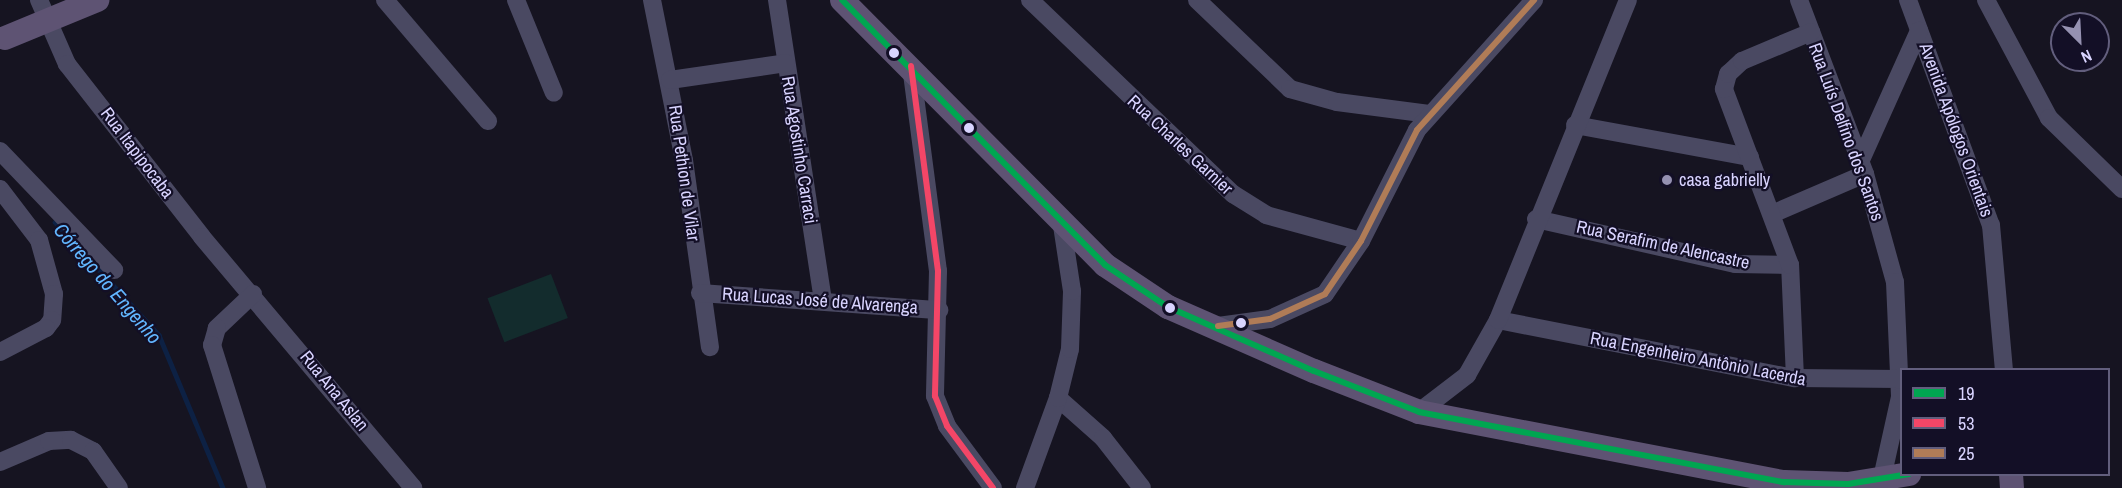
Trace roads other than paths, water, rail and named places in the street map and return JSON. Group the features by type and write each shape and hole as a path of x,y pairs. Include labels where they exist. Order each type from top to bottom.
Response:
{"main road":[{"path":"2,40 47,7 97,0"},
{"path":"842,0 911,66 1062,226 1142,291 1372,397 1419,412 1784,482 1820,485 1900,475"}],"street":[{"path":"385,0 488,121"},
{"path":"516,0 555,93"},
{"name":"Rua Pethion de Vilar","path":"652,0 670,80 700,293 710,347"},
{"name":"Rua Agostinho Carraci","path":"777,0 822,299"},
{"name":"Rua Charles Garnier","path":"1030,0 1233,194 1266,215 1361,241"},
{"path":"1197,0 1290,89 1337,102 1429,114"},
{"path":"1218,326 1270,319 1312,303 1341,275 1361,241 1403,153 1429,114 1534,0"},
{"path":"1419,412 1467,375 1498,320 1536,219 1628,0"},
{"name":"Rua Luís Delfino dos Santos","path":"1799,0 1863,168 1895,282 1900,379 1882,478"},
{"name":"Avenida Apólogos Orientais","path":"1908,0 1991,225 2004,368"},
{"path":"1986,0 2049,118 2122,189"},
{"name":"Rua Itapipocaba","path":"47,7 67,64 195,228 253,294"},
{"path":"1772,214 1863,168 1919,31"},
{"path":"1795,378 1790,265 1724,80 1742,61 1811,32"},
{"path":"670,80 786,63"},
{"path":"911,66 936,252 939,310 934,383 939,411 993,488"},
{"path":"1575,125 1750,157"},
{"path":"0,151 114,270"},
{"path":"0,189 39,240 54,294 52,320 46,328 0,352"},
{"name":"Rua Serafim de Alencastre","path":"1536,219 1735,264 1790,265"},
{"path":"1025,488 1058,398 1070,349 1072,320 1062,226"},
{"name":"Rua Lucas José de Alvarenga","path":"700,293 822,299 939,310"},
{"path":"253,294 217,328 212,345 256,488"},
{"name":"Rua Ana Aslan","path":"253,294 413,488"},
{"name":"Rua Engenheiro Antônio Lacerda","path":"1498,320 1795,378 1900,379"},
{"path":"1058,398 1103,438 1142,488"},
{"path":"0,462 49,441 71,440 93,451 119,488"}],"waterway":[{"name":"Córrego do Engenho","path":"55,222 159,335 223,488"}],"place":[{"name":"casa gabrielly","path":"1667,180"}]}
